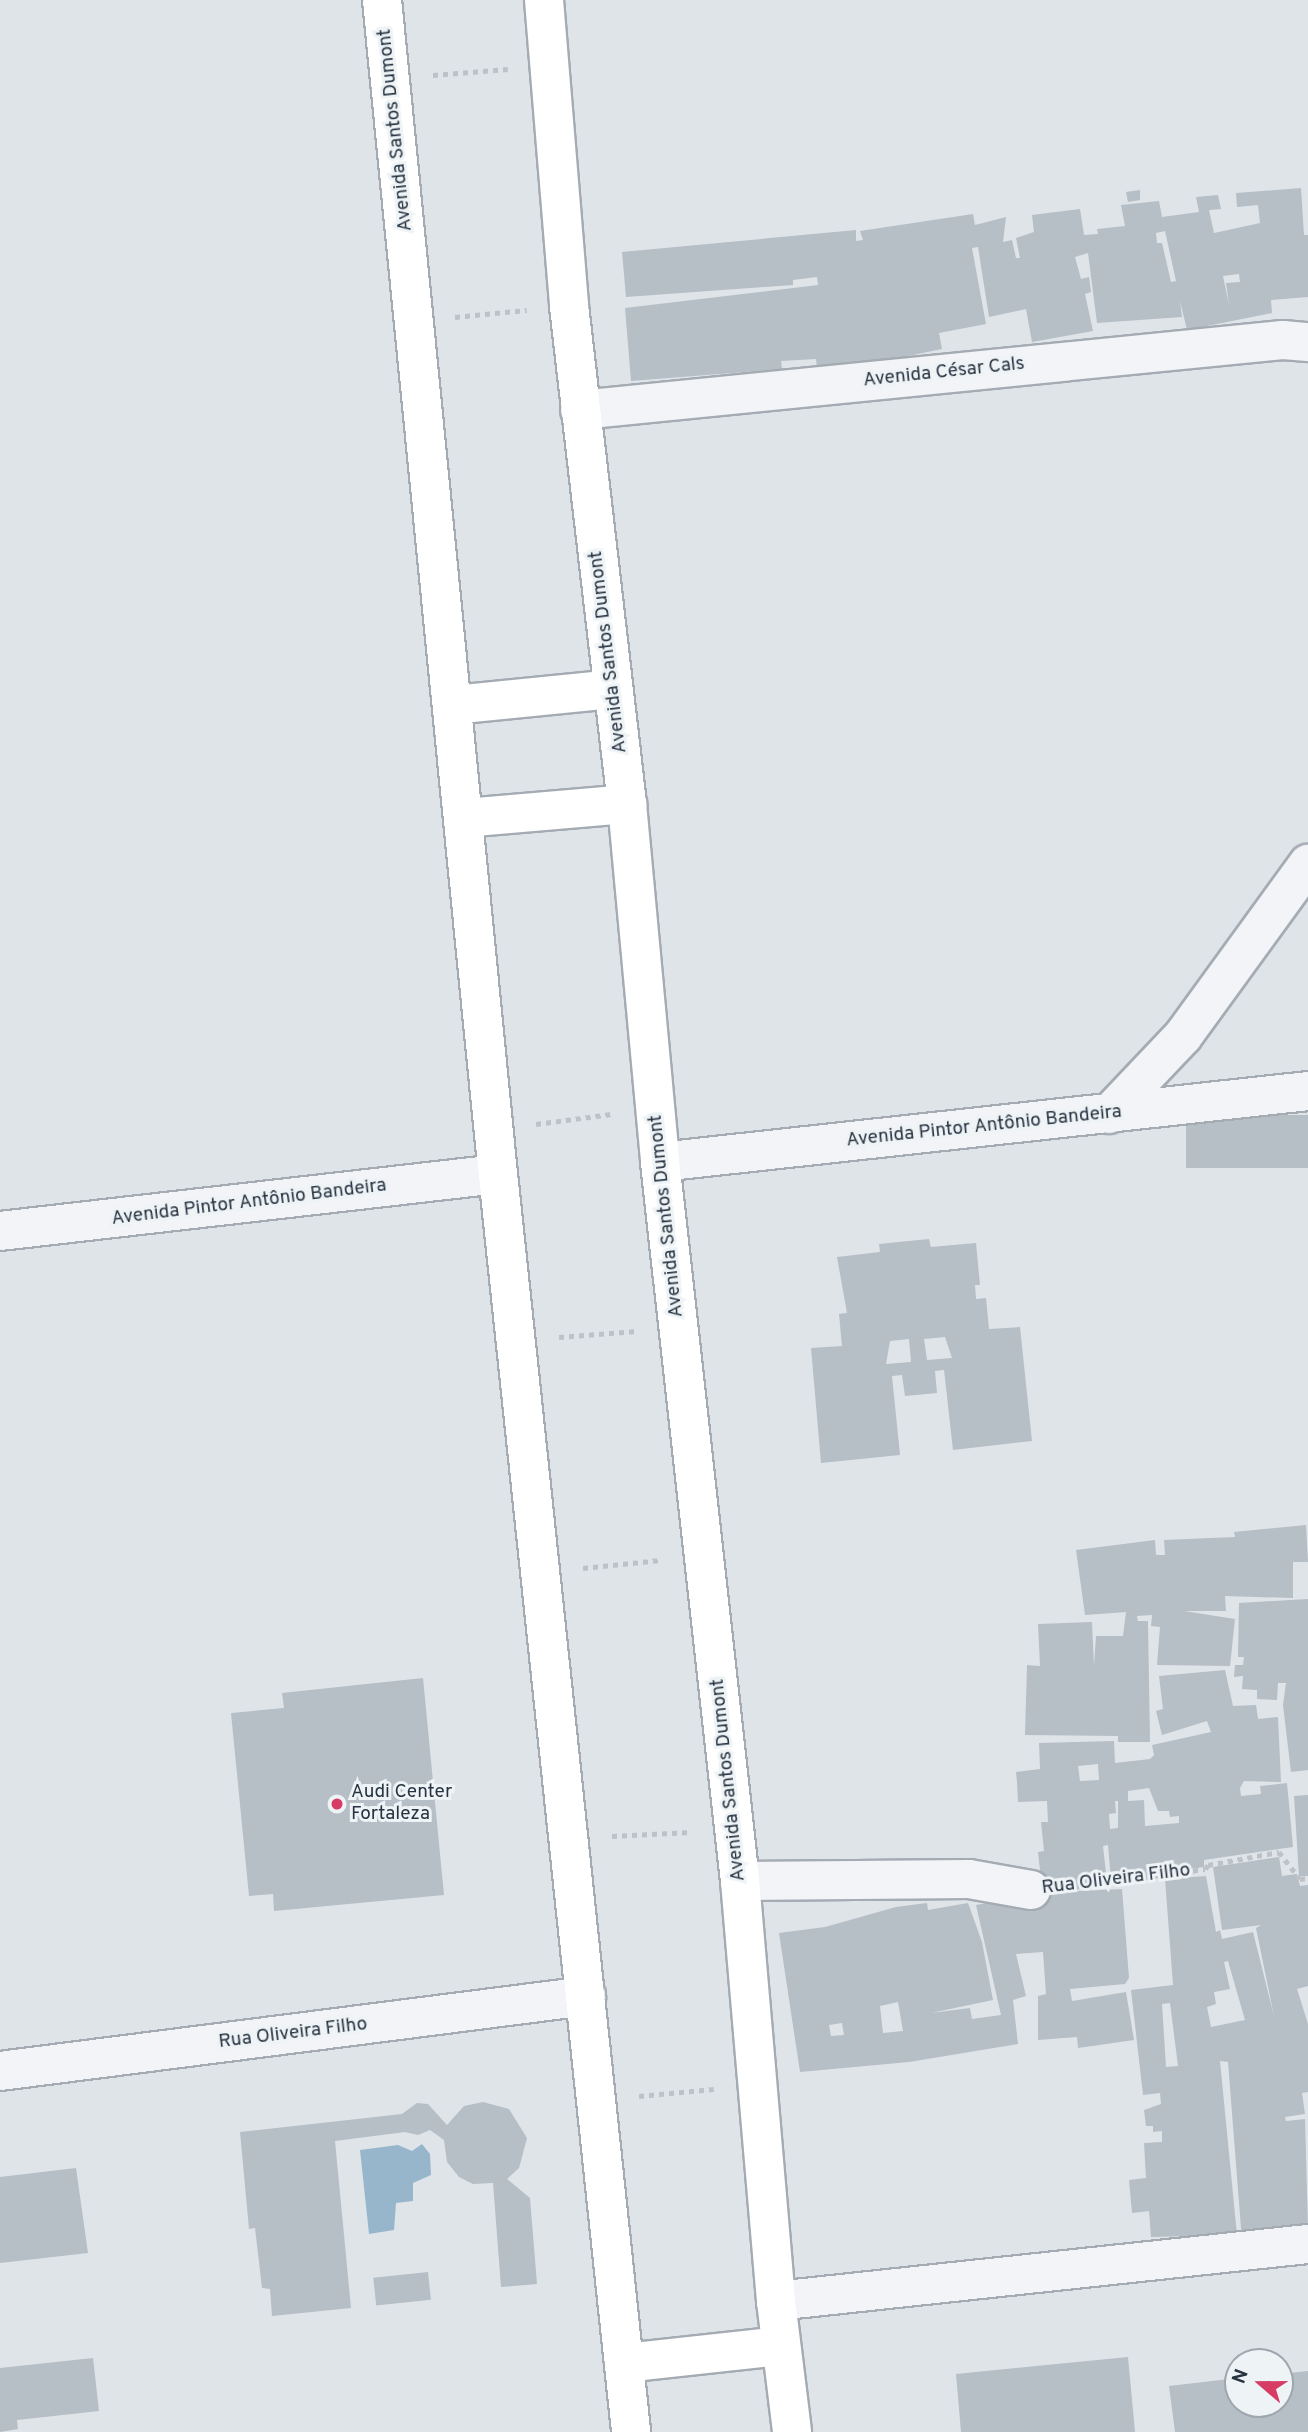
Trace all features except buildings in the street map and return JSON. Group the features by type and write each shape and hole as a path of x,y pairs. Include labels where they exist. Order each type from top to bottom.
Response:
{"main road":[{"name":"Avenida Santos Dumont","path":"382,0 416,321 498,1174 631,2432"},
{"name":"Avenida Santos Dumont","path":"544,0 569,306 627,804 660,1162 740,1881 776,2301 792,2432"},
{"path":"453,705 613,689"},
{"path":"464,818 627,804"},
{"path":"624,2363 781,2346"}],"street":[{"name":"Avenida César Cals","path":"580,410 1283,340 1308,342"},
{"path":"1109,1114 1183,1036 1308,864"},
{"name":"Avenida Pintor Antônio Bandeira","path":"660,1162 1308,1091"},
{"name":"Avenida Pintor Antônio Bandeira","path":"0,1231 498,1174"},
{"name":"Rua Oliveira Filho","path":"740,1881 969,1879 1031,1890"},
{"name":"Rua Oliveira Filho","path":"0,2071 586,1997"},
{"path":"776,2301 1308,2244"}],"path":[{"path":"391,79 551,65"},
{"path":"416,321 569,306"},
{"path":"494,1129 656,1109"},
{"path":"516,1340 678,1328"},
{"path":"540,1573 704,1556"},
{"path":"569,1839 734,1829"},
{"name":"Rua Oliveira Filho","path":"1031,1890 1205,1869 1208,1864 1279,1852 1300,1879 1308,1878"},
{"path":"596,2100 758,2085"}],"water":[{"path":"422,2144 430,2154 431,2175 413,2183 413,2201 396,2203 394,2230 369,2234 360,2150 398,2145 412,2151"}],"place":[{"name":"Audi Center Fortaleza","path":"337,1804"}]}
